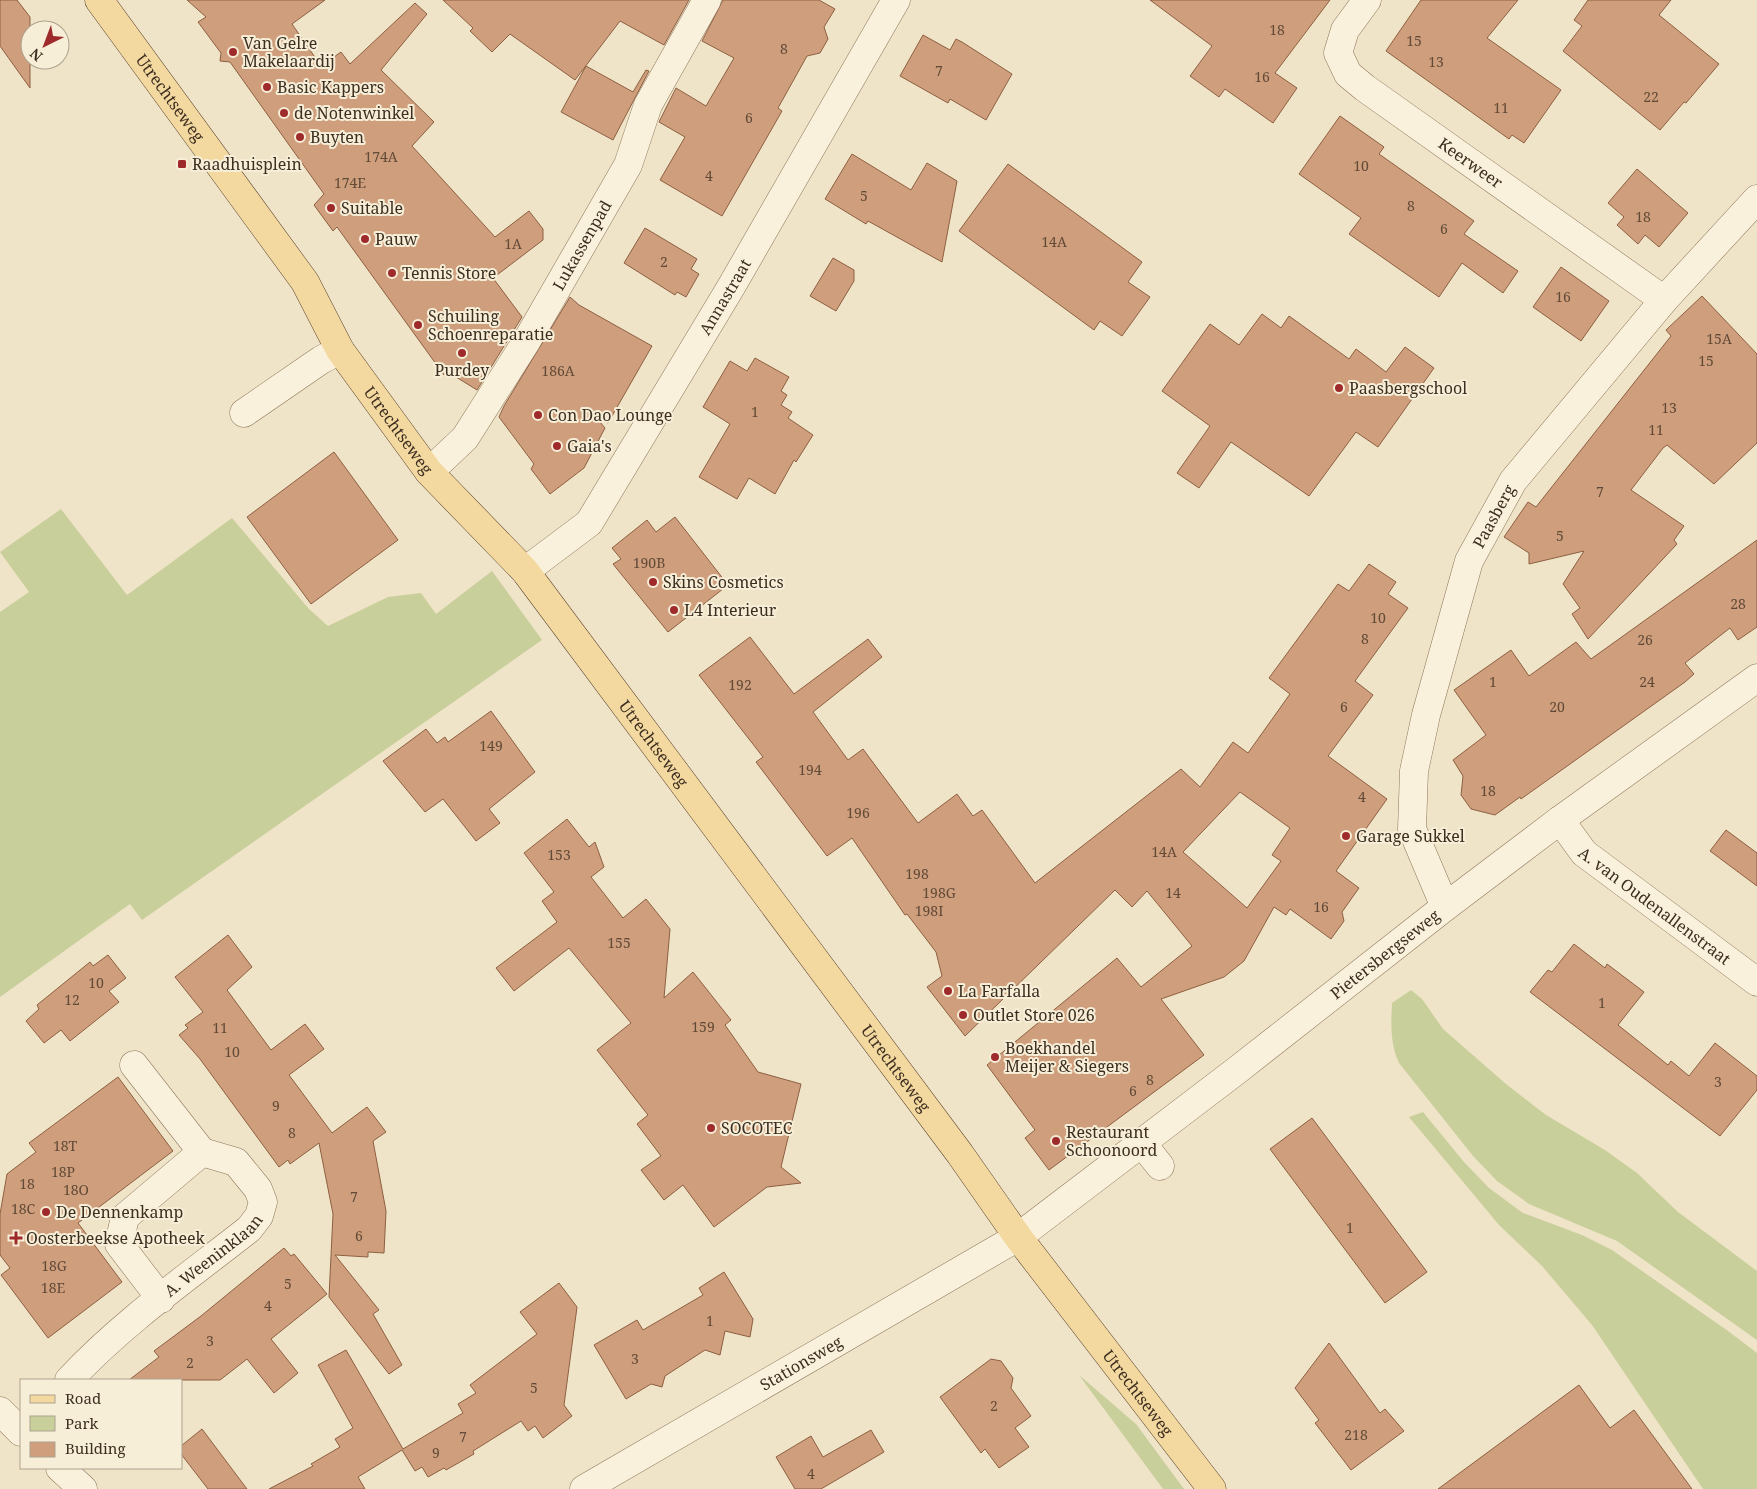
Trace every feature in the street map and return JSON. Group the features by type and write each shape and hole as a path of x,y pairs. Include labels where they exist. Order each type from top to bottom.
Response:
{"main road":[{"name":"Utrechtseweg","path":"99,0 305,282 340,350 429,472 525,571 960,1154 1018,1237 1212,1489"}],"street":[{"name":"Lukassenpad","path":"429,472 465,438 526,342 628,165 648,105 707,0"},
{"name":"Annastraat","path":"525,571 589,523 731,286 896,0"},
{"name":"Keerweer","path":"1367,0 1345,30 1338,53 1348,74 1389,106 1664,300"},
{"name":"Paasberg","path":"1445,907 1412,829 1414,771 1426,715 1468,561 1513,481 1664,300 1757,200"},
{"path":"244,413 321,360 340,350"},
{"name":"Pietersbergseweg","path":"1018,1237 1560,820 1757,678"},
{"name":"A. van Oudenallenstraat","path":"1560,820 1584,853 1757,982"},
{"path":"134,1065 202,1152"},
{"path":"1141,1142 1160,1166"},
{"name":"A. Weeninklaan","path":"70,1379 160,1299 249,1229 263,1202 258,1189 236,1162 202,1152 125,1217 119,1244 160,1299"},
{"name":"Stationsweg","path":"584,1489 1018,1237"},
{"path":"0,1411 20,1430"},
{"path":"61,1469 83,1489"}],"green space":[{"path":"61,509 127,595 232,518 309,609 328,626 388,597 421,593 436,614 492,571 542,640 142,920 130,904 0,997 0,612 29,592 0,552"},
{"path":"1411,990 1422,999 1443,1029 1506,1084 1546,1115 1605,1150 1637,1173 1678,1212 1757,1271 1757,1340 1617,1241 1529,1204 1497,1181 1473,1156 1399,1063 1391,1026 1392,1003"},
{"path":"1423,1112 1464,1162 1489,1188 1523,1213 1582,1235 1612,1250 1757,1353 1757,1489 1703,1489 1592,1325 1542,1266 1499,1225 1409,1117"},
{"path":"1079,1375 1136,1424 1184,1489 1163,1489"}],"building":[{"path":"0,0 17,0 30,17 30,20 20,20 20,70 30,70 30,88 0,46"},
{"path":"187,0 325,0 292,24 321,66 341,52 350,64 415,3 427,14 381,70 434,122 412,146 495,237 529,211 543,229 543,240 493,278 522,317 477,390 448,372 444,375 337,227 333,231 314,205 324,194 230,62 220,61 221,53 198,22 206,17"},
{"path":"443,0 689,0 664,45 620,21 575,80 510,34 492,52 470,31 473,28"},
{"path":"723,0 819,0 835,9 824,27 828,39 820,53 807,56 778,108 782,111 722,216 660,180 685,137 659,122 676,88 706,106 734,58 702,41"},
{"path":"1150,0 1330,0 1275,73 1297,88 1273,123 1225,89 1219,97 1190,76 1212,46"},
{"path":"1421,0 1518,0 1487,38 1561,90 1524,143 1512,135 1509,139 1386,51"},
{"path":"1588,0 1671,0 1659,15 1719,64 1660,130 1563,51 1582,26 1574,20"},
{"path":"923,35 950,50 956,39 1012,74 986,120 950,99 948,103 900,76"},
{"path":"586,66 633,92 646,70 649,71 613,140 561,112"},
{"path":"1340,116 1384,147 1379,154 1474,221 1464,234 1518,271 1503,293 1462,263 1439,297 1349,234 1361,218 1299,174"},
{"path":"852,154 911,190 927,163 957,181 942,262 868,221 866,224 825,199"},
{"path":"1008,164 1142,262 1128,282 1150,297 1122,336 1100,321 1094,330 959,231"},
{"path":"1637,169 1688,213 1659,247 1645,235 1638,244 1617,225 1624,217 1608,203"},
{"path":"645,228 697,259 691,269 699,274 686,297 677,292 675,295 624,263"},
{"path":"833,258 854,270 854,281 836,311 810,296"},
{"path":"1561,267 1609,301 1581,341 1533,307"},
{"path":"1702,296 1757,354 1757,443 1714,484 1667,445 1663,448 1631,490 1684,526 1674,540 1677,544 1588,639 1572,614 1580,608 1563,584 1584,551 1529,564 1529,553 1504,537 1528,502 1536,507 1671,336 1666,330"},
{"path":"570,297 579,305 652,346 608,423 594,415 605,428 584,468 550,494 531,469 534,464 499,417"},
{"path":"1262,314 1281,328 1289,316 1349,359 1356,349 1386,372 1405,347 1434,368 1378,447 1356,432 1309,496 1231,442 1199,488 1177,473 1210,426 1162,391 1210,324 1239,345"},
{"path":"755,358 789,377 781,391 787,395 781,405 792,412 788,418 813,435 796,462 794,460 775,494 749,478 737,499 699,477 730,424 703,407 730,361 747,371"},
{"path":"334,452 398,540 311,604 247,517"},
{"path":"675,517 728,585 668,632 613,564 621,559 612,548 647,520 656,532"},
{"path":"1757,540 1757,627 1738,640 1730,628 1685,663 1694,674 1685,682 1521,799 1520,797 1495,815 1471,809 1461,795 1463,776 1453,760 1486,735 1454,690 1511,650 1529,676 1576,642 1591,659"},
{"path":"1369,564 1396,582 1388,594 1408,608 1355,681 1373,695 1328,756 1387,799 1336,871 1359,888 1342,912 1344,921 1331,939 1290,909 1286,915 1274,907 1244,961 1224,977 1161,999 1204,1055 1049,1170 1025,1138 1035,1130 987,1065 1117,958 1141,987 1192,946 1147,891 1132,907 1115,890 965,1036 927,987 942,976 936,952 907,914 905,915 852,838 827,856 756,762 763,757 699,675 750,637 794,694 868,639 882,657 813,712 848,760 863,749 918,823 957,794 973,816 982,810 1035,883 1181,769 1200,787 1233,742 1248,753 1290,694 1269,678 1338,584 1349,591","holes":["1240,792 1290,828 1272,855 1281,861 1247,908 1183,852"]},
{"path":"491,711 535,772 489,809 500,823 476,841 443,799 425,812 383,761 426,729 437,743 445,737 448,742"},
{"path":"567,819 589,847 595,842 604,867 591,877 623,918 646,899 670,929 664,998 693,972 731,1020 725,1025 758,1072 801,1084 781,1167 801,1183 767,1187 714,1227 683,1185 664,1200 641,1170 661,1156 637,1124 648,1115 597,1050 631,1023 569,948 514,991 496,968 557,922 542,901 554,892 524,853"},
{"path":"1726,830 1757,853 1757,886 1710,851"},
{"path":"228,935 252,967 227,990 271,1050 305,1024 324,1049 289,1075 332,1133 367,1107 386,1132 373,1141 386,1211 384,1253 368,1252 368,1257 335,1255 379,1310 373,1314 402,1365 389,1374 329,1297 333,1214 319,1143 290,1164 288,1160 279,1167 200,1059 179,1035 188,1028 185,1025 203,1012 175,977"},
{"path":"1574,944 1605,968 1607,964 1644,992 1618,1025 1668,1065 1671,1061 1689,1076 1715,1043 1757,1076 1757,1090 1720,1136 1530,992 1548,970 1552,972"},
{"path":"108,955 126,978 109,991 119,1002 70,1041 61,1030 44,1043 26,1021 39,1009 37,1005 90,962 93,966"},
{"name":"De Dennenkamp","path":"118,1077 173,1151 78,1223 122,1282 48,1338 1,1275 10,1268 0,1255 0,1214 7,1174 36,1152 29,1143"},
{"path":"1312,1118 1427,1272 1385,1303 1270,1149"},
{"path":"284,1248 291,1256 294,1254 327,1294 271,1339 298,1373 274,1393 247,1359 220,1380 130,1379 159,1357 154,1351 201,1316"},
{"path":"724,1272 753,1319 750,1337 725,1331 720,1355 705,1350 665,1376 662,1387 651,1384 626,1399 594,1345 637,1320 643,1330 703,1295 699,1288"},
{"path":"559,1283 577,1307 564,1405 572,1416 543,1438 535,1426 528,1431 521,1421 473,1451 474,1454 446,1470 444,1468 428,1477 422,1467 415,1471 402,1450 358,1477 365,1489 269,1489 313,1466 311,1464 340,1447 335,1439 353,1428 318,1365 346,1350 403,1449 463,1413 458,1404 476,1393 470,1385 537,1334 520,1312"},
{"path":"1329,1343 1380,1413 1385,1409 1404,1431 1351,1470 1315,1423 1319,1420 1295,1388"},
{"path":"991,1359 1001,1361 1013,1378 1011,1388 1031,1416 1015,1428 1029,1447 999,1468 985,1449 981,1453 940,1397"},
{"path":"1579,1385 1610,1428 1634,1410 1692,1489 1438,1489"},
{"path":"202,1429 247,1489 208,1489 182,1455 182,1445"},
{"path":"871,1430 884,1452 821,1489 795,1489 776,1457 811,1436 823,1457"}],"place":[{"name":"Van Gelre Makelaardij","path":"233,52"},
{"name":"Basic Kappers","path":"267,87"},
{"name":"de Notenwinkel","path":"284,113"},
{"name":"Buyten","path":"300,137"},
{"name":"Raadhuisplein","path":"182,164"},
{"name":"Suitable","path":"331,208"},
{"name":"Pauw","path":"365,239"},
{"name":"Tennis Store","path":"392,273"},
{"name":"Schuiling Schoenreparatie","path":"418,325"},
{"name":"Purdey","path":"462,353"},
{"name":"Paasbergschool","path":"1339,388"},
{"name":"Con Dao Lounge","path":"538,415"},
{"name":"Gaia's","path":"557,446"},
{"name":"Skins Cosmetics","path":"653,582"},
{"name":"L4 Interieur","path":"674,610"},
{"name":"Garage Sukkel","path":"1346,836"},
{"name":"La Farfalla","path":"948,991"},
{"name":"Outlet Store 026","path":"963,1015"},
{"name":"Boekhandel Meijer & Siegers","path":"995,1057"},
{"name":"SOCOTEC","path":"711,1128"},
{"name":"Restaurant Schoonoord","path":"1056,1141"},
{"name":"De Dennenkamp","path":"46,1212"},
{"name":"Oosterbeekse Apotheek","path":"16,1238"}]}
